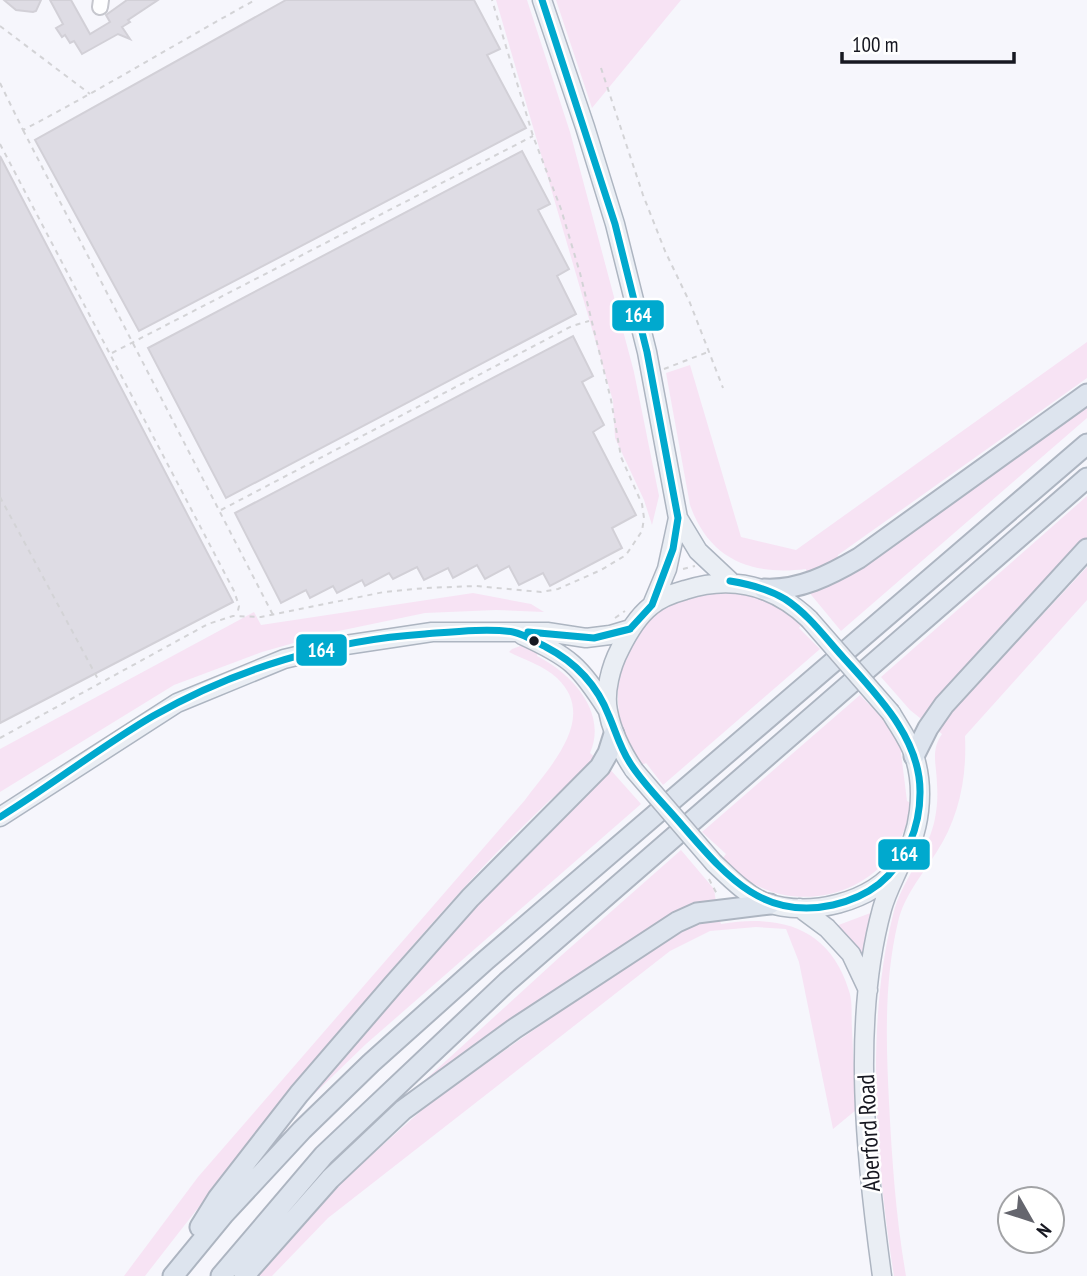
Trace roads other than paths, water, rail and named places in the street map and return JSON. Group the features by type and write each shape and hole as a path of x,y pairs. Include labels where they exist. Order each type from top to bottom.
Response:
{"highway":[{"path":"764,589 818,580 859,558 1087,394"},
{"path":"171,1276 293,1139 371,1063 486,960 1087,444"},
{"path":"221,1276 324,1155 507,982 1087,478"},
{"path":"914,756 928,728 944,705 1087,549"},
{"path":"171,1276 218,1198 299,1094 470,898 596,772 608,753 614,734"},
{"path":"244,1276 330,1179 402,1110 514,1029 658,932 697,913 771,904"}],"main road":[{"path":"542,0 615,224 651,374 678,518 667,569 652,605 630,629 614,660 607,709"},
{"path":"678,518 706,560 730,581"},
{"path":"652,605 702,584 730,581"},
{"name":"Aberford Road","path":"730,581 781,596 808,619 891,713 914,756 919,775 920,806 913,840 883,906 874,942 868,990 865,1068 867,1130 882,1276"},
{"path":"0,817 177,703 284,659 338,646 432,632 547,632 594,638 630,629"},
{"path":"516,632 570,661 589,680 607,709 614,734 634,770 709,867 762,901 782,907 827,907 853,900 874,888 900,865"},
{"name":"Aberford Road","path":"800,908 827,928 851,954 868,990"}]}
